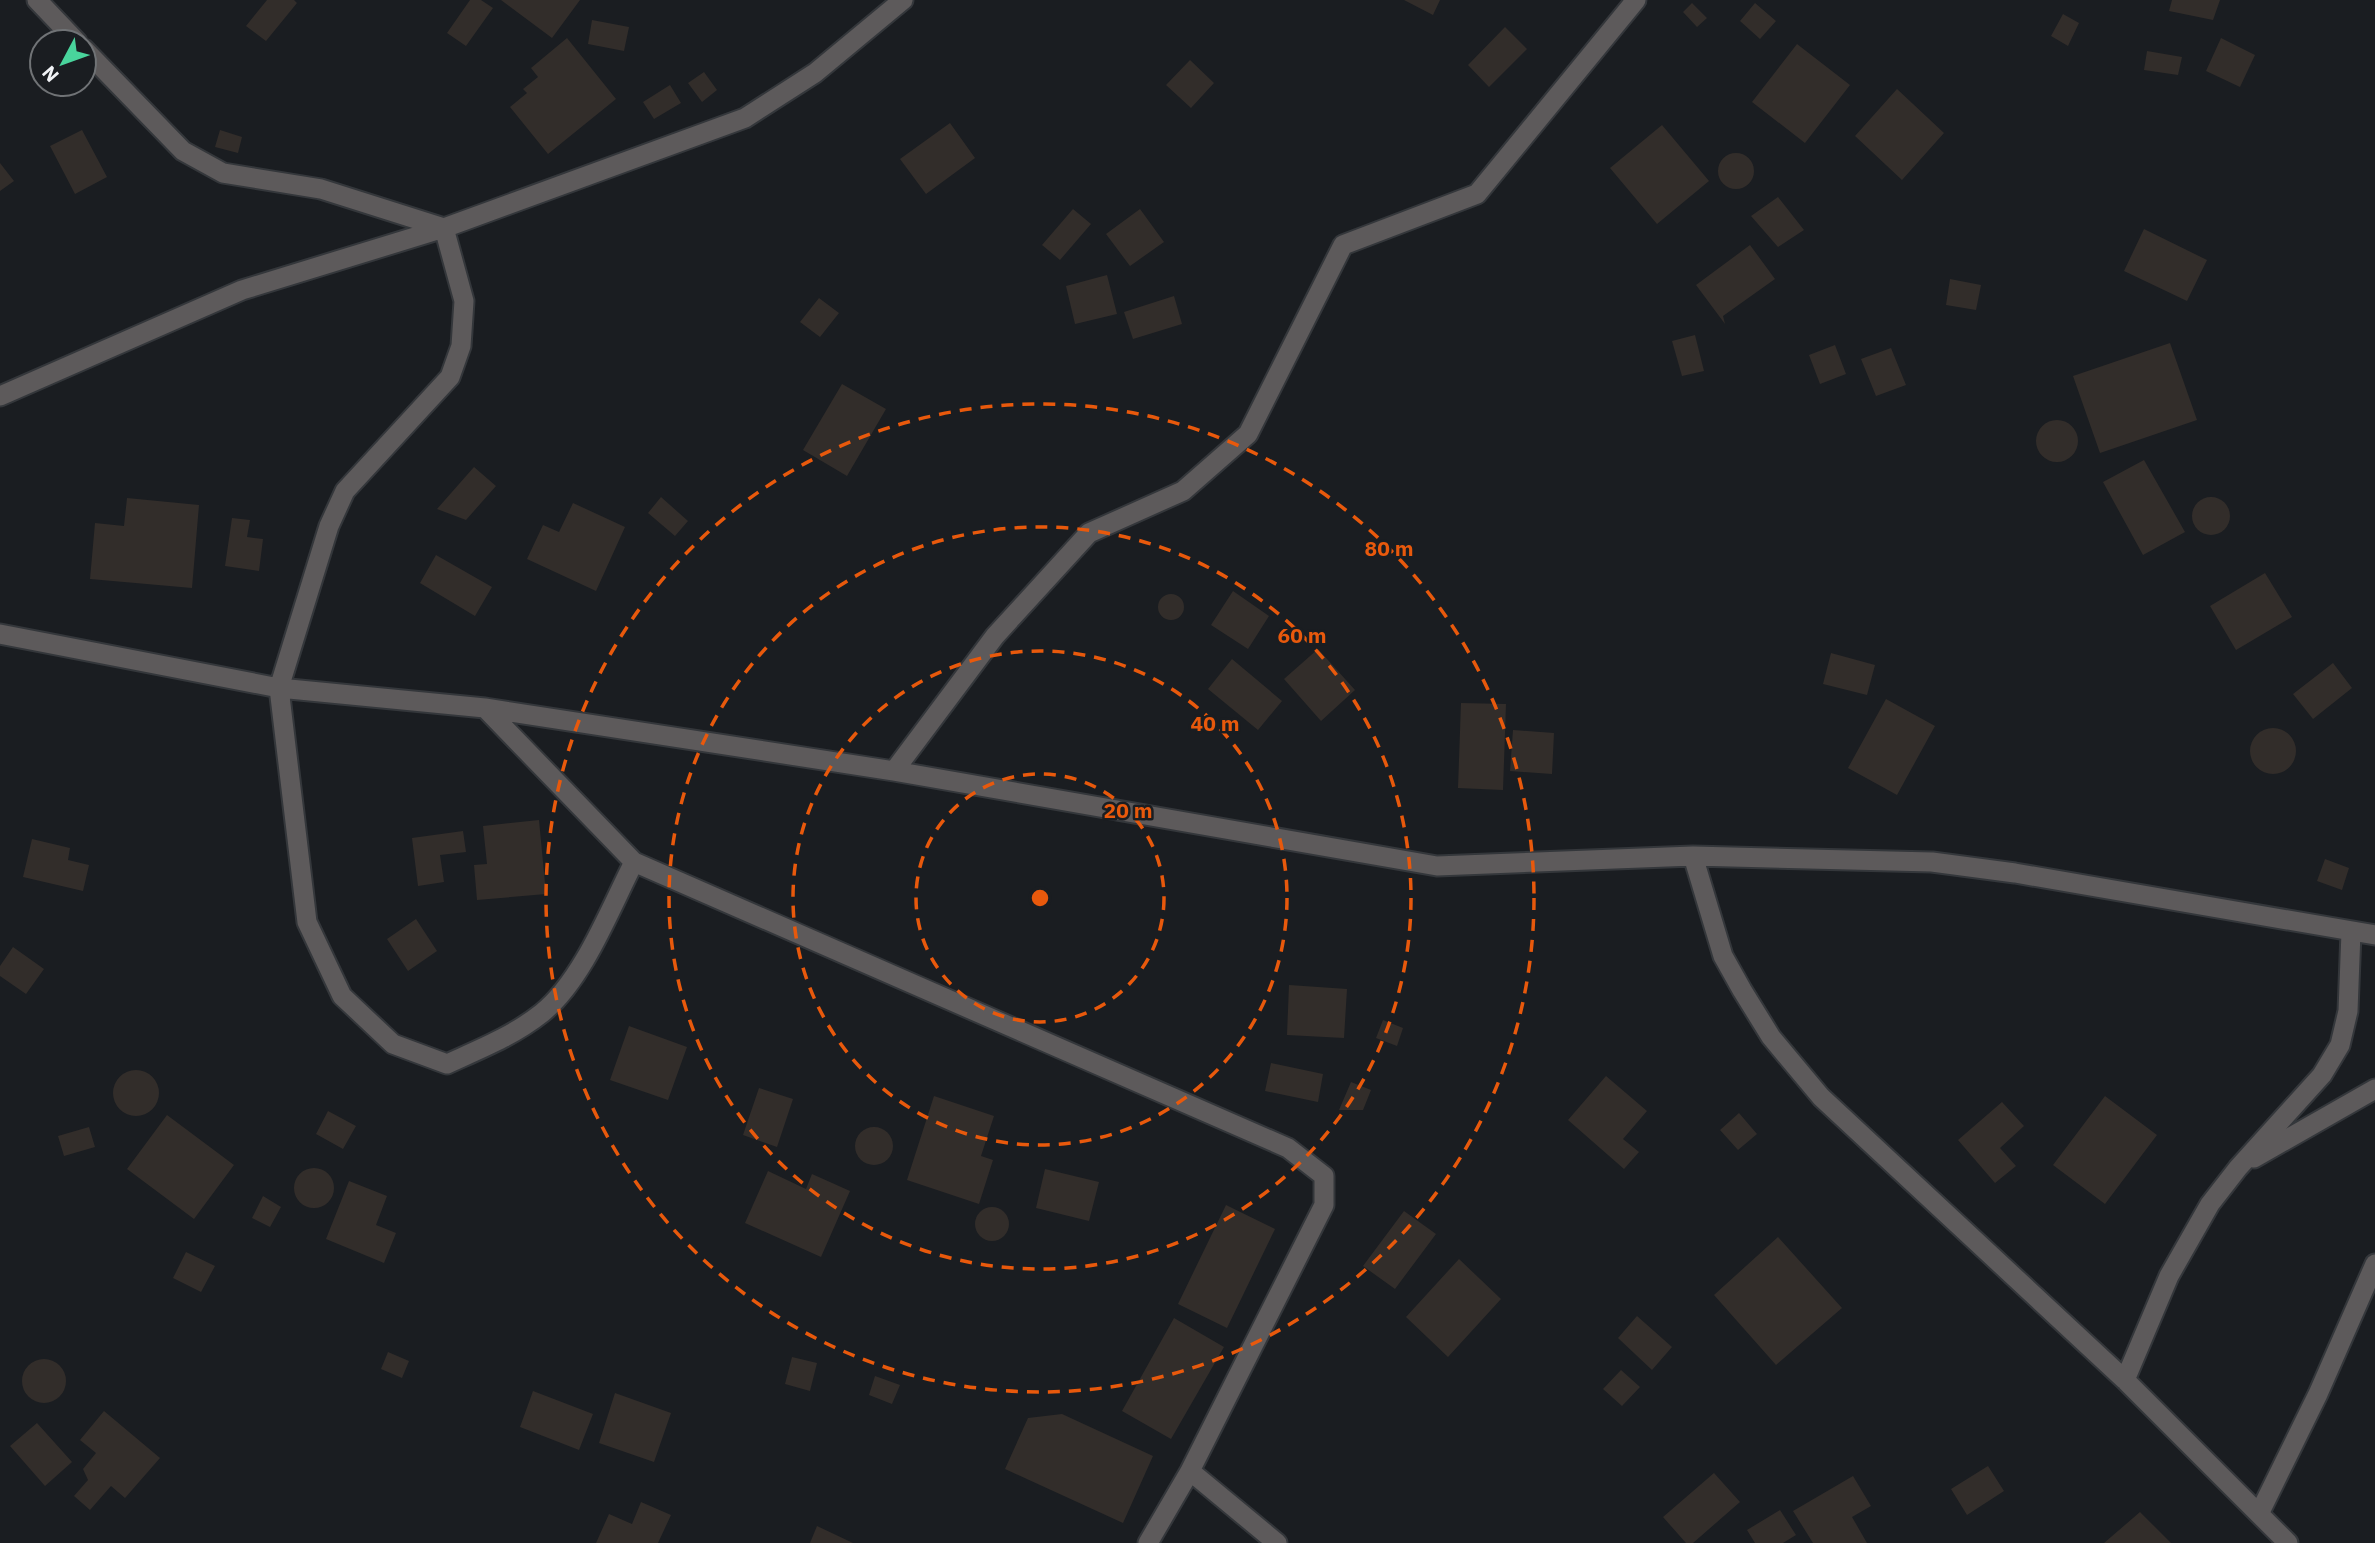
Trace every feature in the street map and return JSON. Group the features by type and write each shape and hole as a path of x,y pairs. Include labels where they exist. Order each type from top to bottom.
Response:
{"street":[{"path":"37,0 64,28"},
{"path":"0,396 242,290 444,228 745,118 815,73 902,0"},
{"path":"894,771 995,636 1089,533 1183,491 1248,434 1343,245 1477,194 1636,0"},
{"path":"98,63 183,151 223,173 321,189 444,228"},
{"path":"444,228 464,301 461,346 450,377 345,491 329,526 279,688 307,922 342,996 393,1044 447,1064 498,1042 543,1012 578,973 634,862"},
{"path":"0,634 279,688 485,708 894,771 1437,866 1693,856 1933,862 2015,873 2375,935"},
{"path":"485,708 634,862 1288,1148 1324,1176 1324,1205 1190,1471 1148,1543"},
{"path":"1693,856 1724,956 1770,1037 1821,1097 2125,1380 2288,1543"},
{"path":"2125,1380 2169,1276 2210,1204 2238,1168 2322,1075 2340,1045 2348,1011 2351,932"},
{"path":"2238,1168 2375,1089"},
{"path":"2259,1514 2318,1394 2375,1264"},
{"path":"1190,1471 1277,1543"}],"building":[{"path":"267,0 294,0 297,3 266,41 246,26"},
{"path":"470,0 481,0 493,8 466,46 447,33"},
{"path":"501,0 580,0 552,38"},
{"path":"1404,0 1440,0 1433,15"},
{"path":"2172,0 2220,0 2213,20 2169,11"},
{"path":"1692,3 1707,18 1697,27 1683,12"},
{"path":"1755,3 1776,21 1760,39 1740,21"},
{"path":"2063,14 2079,23 2068,46 2051,36"},
{"path":"592,20 629,27 624,51 588,44"},
{"path":"1505,27 1527,49 1489,87 1468,65"},
{"path":"567,38 616,99 548,154 510,107 527,93 523,89 538,77 531,68"},
{"path":"2221,38 2255,55 2240,87 2206,71"},
{"path":"1797,44 1850,85 1805,143 1752,102"},
{"path":"2147,51 2182,57 2178,75 2144,70"},
{"path":"1190,60 1214,83 1191,108 1166,85"},
{"path":"704,72 717,90 702,102 688,83"},
{"path":"670,85 681,103 654,119 643,102"},
{"path":"1897,89 1944,133 1902,180 1855,136"},
{"path":"950,123 975,158 926,194 900,159"},
{"path":"1662,125 1709,181 1657,224 1610,168"},
{"path":"82,130 107,177 75,194 50,146"},
{"path":"220,130 242,137 238,153 215,147"},
{"path":"1736,153 1749,158 1754,171 1749,184 1736,189 1723,184 1718,171 1723,158"},
{"path":"0,163 14,181 0,191"},
{"path":"1778,197 1804,230 1778,247 1751,216"},
{"path":"1073,209 1091,224 1060,260 1042,245"},
{"path":"1140,209 1164,242 1130,266 1106,234"},
{"path":"2144,229 2207,260 2187,301 2124,271"},
{"path":"1750,245 1775,279 1723,316 1725,324 1696,285"},
{"path":"1107,275 1117,314 1075,324 1066,286"},
{"path":"1950,279 1981,285 1976,310 1946,305"},
{"path":"1174,296 1182,324 1133,339 1124,312"},
{"path":"819,298 839,313 820,337 800,322"},
{"path":"1695,335 1704,371 1682,376 1672,341"},
{"path":"2170,343 2197,420 2100,453 2073,376"},
{"path":"1835,345 1846,374 1820,384 1809,355"},
{"path":"1891,348 1906,385 1876,396 1861,359"},
{"path":"842,384 886,409 847,476 803,450"},
{"path":"2057,420 2072,426 2078,441 2072,456 2057,462 2042,456 2036,441 2042,426"},
{"path":"2144,460 2185,532 2143,555 2103,482"},
{"path":"474,467 496,486 466,520 437,509"},
{"path":"661,497 688,521 675,536 648,513"},
{"path":"2211,497 2225,502 2230,516 2225,530 2211,535 2197,530 2192,516 2197,502"},
{"path":"127,498 199,505 192,588 90,579 95,523 124,526"},
{"path":"573,503 625,527 596,591 527,559 543,525 559,532"},
{"path":"232,518 250,520 247,537 263,539 259,571 225,566"},
{"path":"436,555 492,587 475,616 420,583"},
{"path":"2265,573 2292,617 2236,650 2210,606"},
{"path":"1233,591 1269,616 1248,649 1211,625"},
{"path":"1171,594 1180,598 1184,607 1180,616 1171,620 1162,616 1158,607 1162,598"},
{"path":"1318,649 1355,690 1321,721 1284,679"},
{"path":"1831,653 1875,665 1867,695 1823,684"},
{"path":"1232,659 1282,701 1258,730 1208,689"},
{"path":"2333,663 2352,688 2313,719 2293,694"},
{"path":"1886,699 1935,726 1897,795 1848,768"},
{"path":"1461,703 1506,704 1503,790 1458,788"},
{"path":"2273,728 2289,735 2296,751 2289,767 2273,774 2257,767 2250,751 2257,735"},
{"path":"1513,730 1554,733 1552,774 1510,771"},
{"path":"539,820 546,894 477,900 474,865 487,864 483,826"},
{"path":"463,831 466,852 440,855 444,882 418,886 412,838"},
{"path":"32,839 70,848 68,860 89,865 83,891 23,877"},
{"path":"2325,859 2349,868 2342,890 2317,881"},
{"path":"416,919 437,951 408,971 387,939"},
{"path":"13,947 44,969 26,994 0,976 0,966"},
{"path":"1289,985 1347,989 1344,1038 1287,1035"},
{"path":"1383,1020 1403,1028 1397,1046 1376,1038"},
{"path":"629,1026 687,1047 668,1100 610,1080"},
{"path":"1271,1063 1323,1074 1318,1102 1265,1091"},
{"path":"136,1070 152,1077 159,1093 152,1109 136,1116 120,1109 113,1093 120,1077"},
{"path":"1606,1076 1647,1111 1623,1139 1639,1152 1624,1169 1568,1120"},
{"path":"1351,1082 1371,1090 1363,1110 1339,1110"},
{"path":"759,1088 793,1099 777,1147 743,1135"},
{"path":"934,1096 994,1116 981,1156 993,1160 979,1204 907,1180"},
{"path":"2105,1096 2157,1135 2105,1204 2053,1165"},
{"path":"2002,1102 2024,1126 2000,1148 2016,1166 1995,1183 1958,1140"},
{"path":"328,1111 356,1126 343,1149 316,1134"},
{"path":"1739,1113 1757,1134 1738,1150 1720,1130"},
{"path":"167,1115 234,1165 194,1219 127,1169"},
{"path":"89,1127 95,1147 64,1156 58,1136"},
{"path":"874,1127 888,1132 893,1146 888,1160 874,1165 860,1160 855,1146 860,1132"},
{"path":"314,1168 322,1169 328,1174 333,1180 333,1196 328,1202 322,1207 314,1208 306,1207 300,1202 295,1196 294,1188 295,1180 300,1174 306,1169"},
{"path":"1045,1169 1099,1182 1089,1221 1036,1208"},
{"path":"768,1171 806,1189 812,1174 850,1191 821,1257 745,1223"},
{"path":"349,1181 387,1196 376,1225 396,1233 384,1263 326,1239"},
{"path":"263,1196 281,1207 270,1227 252,1218"},
{"path":"1226,1205 1275,1229 1227,1328 1178,1304"},
{"path":"992,1207 1004,1212 1009,1224 1004,1236 992,1241 980,1236 975,1224 980,1212"},
{"path":"1404,1211 1436,1234 1395,1289 1363,1266"},
{"path":"1778,1237 1842,1308 1776,1365 1714,1295"},
{"path":"186,1252 215,1266 201,1292 173,1278"},
{"path":"1459,1259 1501,1299 1448,1357 1406,1317"},
{"path":"1637,1316 1672,1347 1652,1370 1618,1338"},
{"path":"1174,1318 1224,1347 1171,1439 1122,1411"},
{"path":"388,1352 409,1361 402,1378 381,1369"},
{"path":"792,1357 817,1363 810,1391 785,1384"},
{"path":"44,1359 59,1366 66,1381 59,1396 44,1403 29,1396 22,1381 29,1366"},
{"path":"1621,1370 1640,1387 1622,1406 1603,1389"},
{"path":"875,1376 900,1385 892,1404 869,1395"},
{"path":"533,1391 593,1414 579,1450 520,1427"},
{"path":"615,1393 671,1413 654,1462 599,1443"},
{"path":"104,1411 160,1458 125,1498 111,1486 90,1510 74,1496 88,1480 83,1469 96,1453 80,1440"},
{"path":"1062,1414 1153,1456 1123,1523 1005,1469 1028,1418"},
{"path":"37,1423 72,1462 45,1486 10,1446"},
{"path":"1988,1466 2004,1491 1967,1515 1951,1489"},
{"path":"1714,1473 1740,1502 1693,1543 1686,1543 1663,1517"},
{"path":"1853,1476 1871,1506 1852,1517 1867,1543 1813,1543 1793,1511"},
{"path":"641,1502 671,1515 658,1543 596,1543 609,1514 632,1524"},
{"path":"1780,1510 1796,1535 1783,1543 1755,1543 1747,1530"},
{"path":"2140,1512 2171,1543 2104,1543"},
{"path":"817,1526 853,1543 810,1543"}]}
